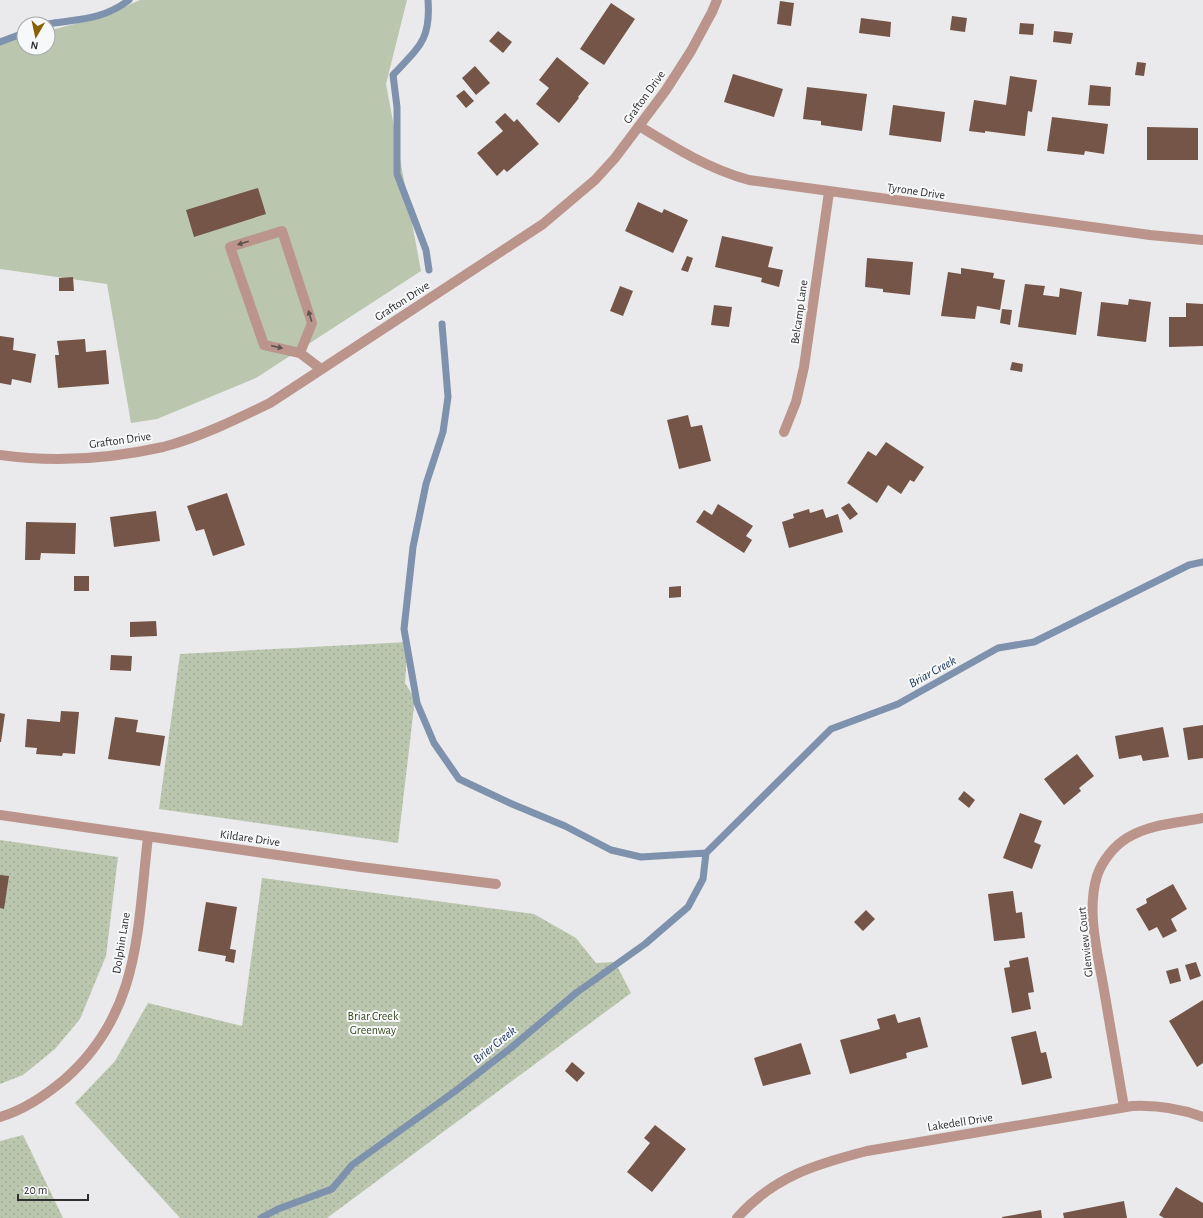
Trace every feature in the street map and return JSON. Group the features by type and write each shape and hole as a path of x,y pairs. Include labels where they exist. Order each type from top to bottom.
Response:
{"street":[{"name":"Grafton Drive","path":"0,455 29,459 68,460 130,453 164,446 224,424 270,403 543,224 595,180 615,158 666,90 691,51 717,0"},
{"name":"Tyrone Drive","path":"639,126 687,156 725,174 749,180 1150,235 1203,240"},
{"name":"Belcamp Lane","path":"784,432 796,402 804,367 829,192"},
{"path":"300,353 312,323 282,231 230,247 264,344 300,353 321,369"},
{"name":"Kildare Drive","path":"0,815 496,884"},
{"name":"Glenview Court","path":"1124,1108 1095,935 1093,902 1097,876 1108,855 1126,839 1139,832 1159,826 1203,818"},
{"name":"Dolphin Lane","path":"0,1117 38,1100 54,1088 88,1056 112,1019 123,997 133,963 148,836"},
{"name":"Lakedell Drive","path":"737,1218 765,1191 786,1178 824,1162 916,1142 1124,1108 1155,1105 1187,1111 1203,1117"}],"green space":[{"path":"140,0 407,0 386,84 421,271 256,378 157,419 131,423 107,284 0,269 0,44 16,39 16,56 56,56 56,29 104,16"},
{"path":"408,642 405,683 415,699 398,843 159,809 180,654"},
{"path":"0,840 118,857 106,956 80,1019 55,1049 23,1075 0,1084"},
{"name":"Briar Creek Greenway","path":"262,878 534,914 576,938 596,963 615,962 631,993 327,1218 180,1218 75,1103 115,1061 148,1003 242,1026"},
{"path":"23,1135 63,1218 0,1218 0,1141"}],"building":[{"path":"780,1 794,3 791,26 777,24"},
{"path":"611,3 635,19 604,65 580,49"},
{"path":"952,16 967,18 965,32 950,30"},
{"path":"861,18 891,22 890,37 859,33"},
{"path":"1020,23 1034,24 1033,35 1019,34"},
{"path":"498,31 512,42 503,53 489,41"},
{"path":"1054,31 1073,33 1071,44 1053,42"},
{"path":"557,57 589,83 559,123 536,104 549,88 539,80"},
{"path":"1137,62 1146,63 1144,76 1135,75"},
{"path":"475,66 490,83 476,95 462,78"},
{"path":"733,74 783,89 774,117 724,102"},
{"path":"1010,76 1037,80 1032,112 1028,111 1025,136 985,131 985,133 969,131 974,100 1006,105"},
{"path":"1090,85 1111,87 1110,106 1088,105"},
{"path":"807,87 867,94 862,131 821,125 821,121 803,119"},
{"path":"464,90 474,101 466,108 456,96"},
{"path":"893,105 945,112 941,142 889,135"},
{"path":"505,113 514,122 517,119 539,144 507,172 504,169 497,176 477,153 503,131 495,122"},
{"path":"1052,117 1108,124 1104,154 1085,151 1084,155 1047,151"},
{"path":"1147,127 1198,128 1198,160 1147,160"},
{"path":"258,188 266,214 194,237 186,210"},
{"path":"638,202 662,213 664,209 688,220 673,253 625,231"},
{"path":"722,236 773,247 768,267 783,270 779,287 761,282 762,278 715,267"},
{"path":"687,256 693,258 688,272 681,270"},
{"path":"867,258 913,262 910,295 883,292 883,289 865,287"},
{"path":"961,268 994,273 993,278 1005,280 1000,310 977,306 975,319 941,316 948,272 961,274"},
{"path":"73,277 74,291 59,291 59,278"},
{"path":"1025,284 1045,286 1043,295 1059,297 1060,288 1082,292 1076,335 1018,327"},
{"path":"620,286 633,291 623,316 610,311"},
{"path":"1129,299 1151,302 1146,342 1097,336 1101,302 1128,305"},
{"path":"1186,303 1203,304 1203,346 1169,347 1169,317 1186,317"},
{"path":"714,305 732,307 729,327 711,325"},
{"path":"1002,309 1012,310 1010,325 1000,323"},
{"path":"0,336 14,338 13,350 36,354 31,383 12,379 11,385 0,383"},
{"path":"85,339 86,352 106,350 109,384 58,388 55,355 59,355 57,341"},
{"path":"1012,362 1023,364 1022,372 1010,370"},
{"path":"688,415 691,427 702,425 711,461 679,469 667,420"},
{"path":"886,442 924,467 914,482 910,480 901,494 888,485 877,503 847,483 868,451 876,456"},
{"path":"227,493 245,545 213,556 204,529 196,531 187,506"},
{"path":"849,503 858,514 850,520 841,508"},
{"path":"718,504 753,526 746,536 752,540 744,553 696,522 704,510 712,515"},
{"path":"809,509 810,513 823,509 826,518 838,514 843,532 789,548 782,522 794,518 793,514"},
{"path":"156,511 160,541 114,547 110,517"},
{"path":"26,522 76,523 75,554 41,553 40,560 25,560"},
{"path":"74,576 89,576 89,591 74,591"},
{"path":"681,586 681,597 669,598 669,587"},
{"path":"156,621 157,636 130,637 130,622"},
{"path":"111,655 132,656 131,671 110,670"},
{"path":"61,711 79,712 75,754 63,753 62,756 36,754 37,748 25,747 27,719 60,722"},
{"path":"0,713 5,714 1,742 0,742"},
{"path":"115,717 138,720 136,732 165,736 160,766 108,759"},
{"path":"1203,725 1203,758 1188,760 1183,728"},
{"path":"1163,727 1169,757 1143,761 1141,755 1119,759 1115,736"},
{"path":"1077,754 1094,776 1079,788 1081,791 1064,805 1044,779"},
{"path":"964,791 975,800 969,808 958,799"},
{"path":"1020,813 1042,821 1034,842 1041,845 1032,869 1003,858"},
{"path":"0,875 9,876 4,909 0,908"},
{"path":"1173,884 1187,909 1171,919 1177,931 1163,938 1157,927 1149,931 1136,909 1147,903 1146,899"},
{"path":"1013,891 1016,913 1022,912 1025,938 994,941 988,894"},
{"path":"206,902 237,907 230,949 236,950 234,963 225,961 226,956 198,951"},
{"path":"866,910 875,919 863,931 854,922"},
{"path":"1028,957 1034,992 1028,993 1031,1009 1012,1013 1004,968 1010,967 1009,961"},
{"path":"1196,962 1201,976 1190,980 1185,965"},
{"path":"1178,968 1181,981 1170,984 1166,971"},
{"path":"1203,1000 1203,1063 1197,1067 1169,1021"},
{"path":"895,1014 898,1023 920,1017 928,1047 906,1053 907,1058 850,1074 840,1040 880,1029 877,1019"},
{"path":"1036,1031 1041,1053 1046,1052 1052,1078 1022,1085 1011,1037"},
{"path":"801,1043 811,1074 763,1086 754,1058"},
{"path":"572,1062 585,1073 577,1082 565,1071"},
{"path":"655,1125 686,1149 652,1192 627,1172 650,1143 644,1138"},
{"path":"1176,1187 1203,1203 1203,1218 1164,1218 1159,1215"},
{"path":"1124,1201 1127,1218 1064,1218 1063,1213"},
{"path":"1041,1210 1042,1218 1002,1218 1002,1217"}],"waterway":[{"path":"56,23 90,18 100,15 119,7 129,0"},
{"path":"428,0 428,14 425,34 416,50 393,75 397,107 397,174 426,250 429,270"},
{"path":"0,42 16,36"},
{"path":"442,324 448,397 443,432 426,484 413,547 404,629 417,703 434,743 459,779 512,804 565,826 611,850 641,857 706,853"},
{"name":"Briar Creek","path":"706,853 831,729 898,704 998,648 1034,642 1189,565 1203,562"},
{"name":"Brier Creek","path":"261,1218 278,1209 332,1189 352,1165 454,1092 512,1047 576,993 645,944 688,907 703,879 706,853"}]}
